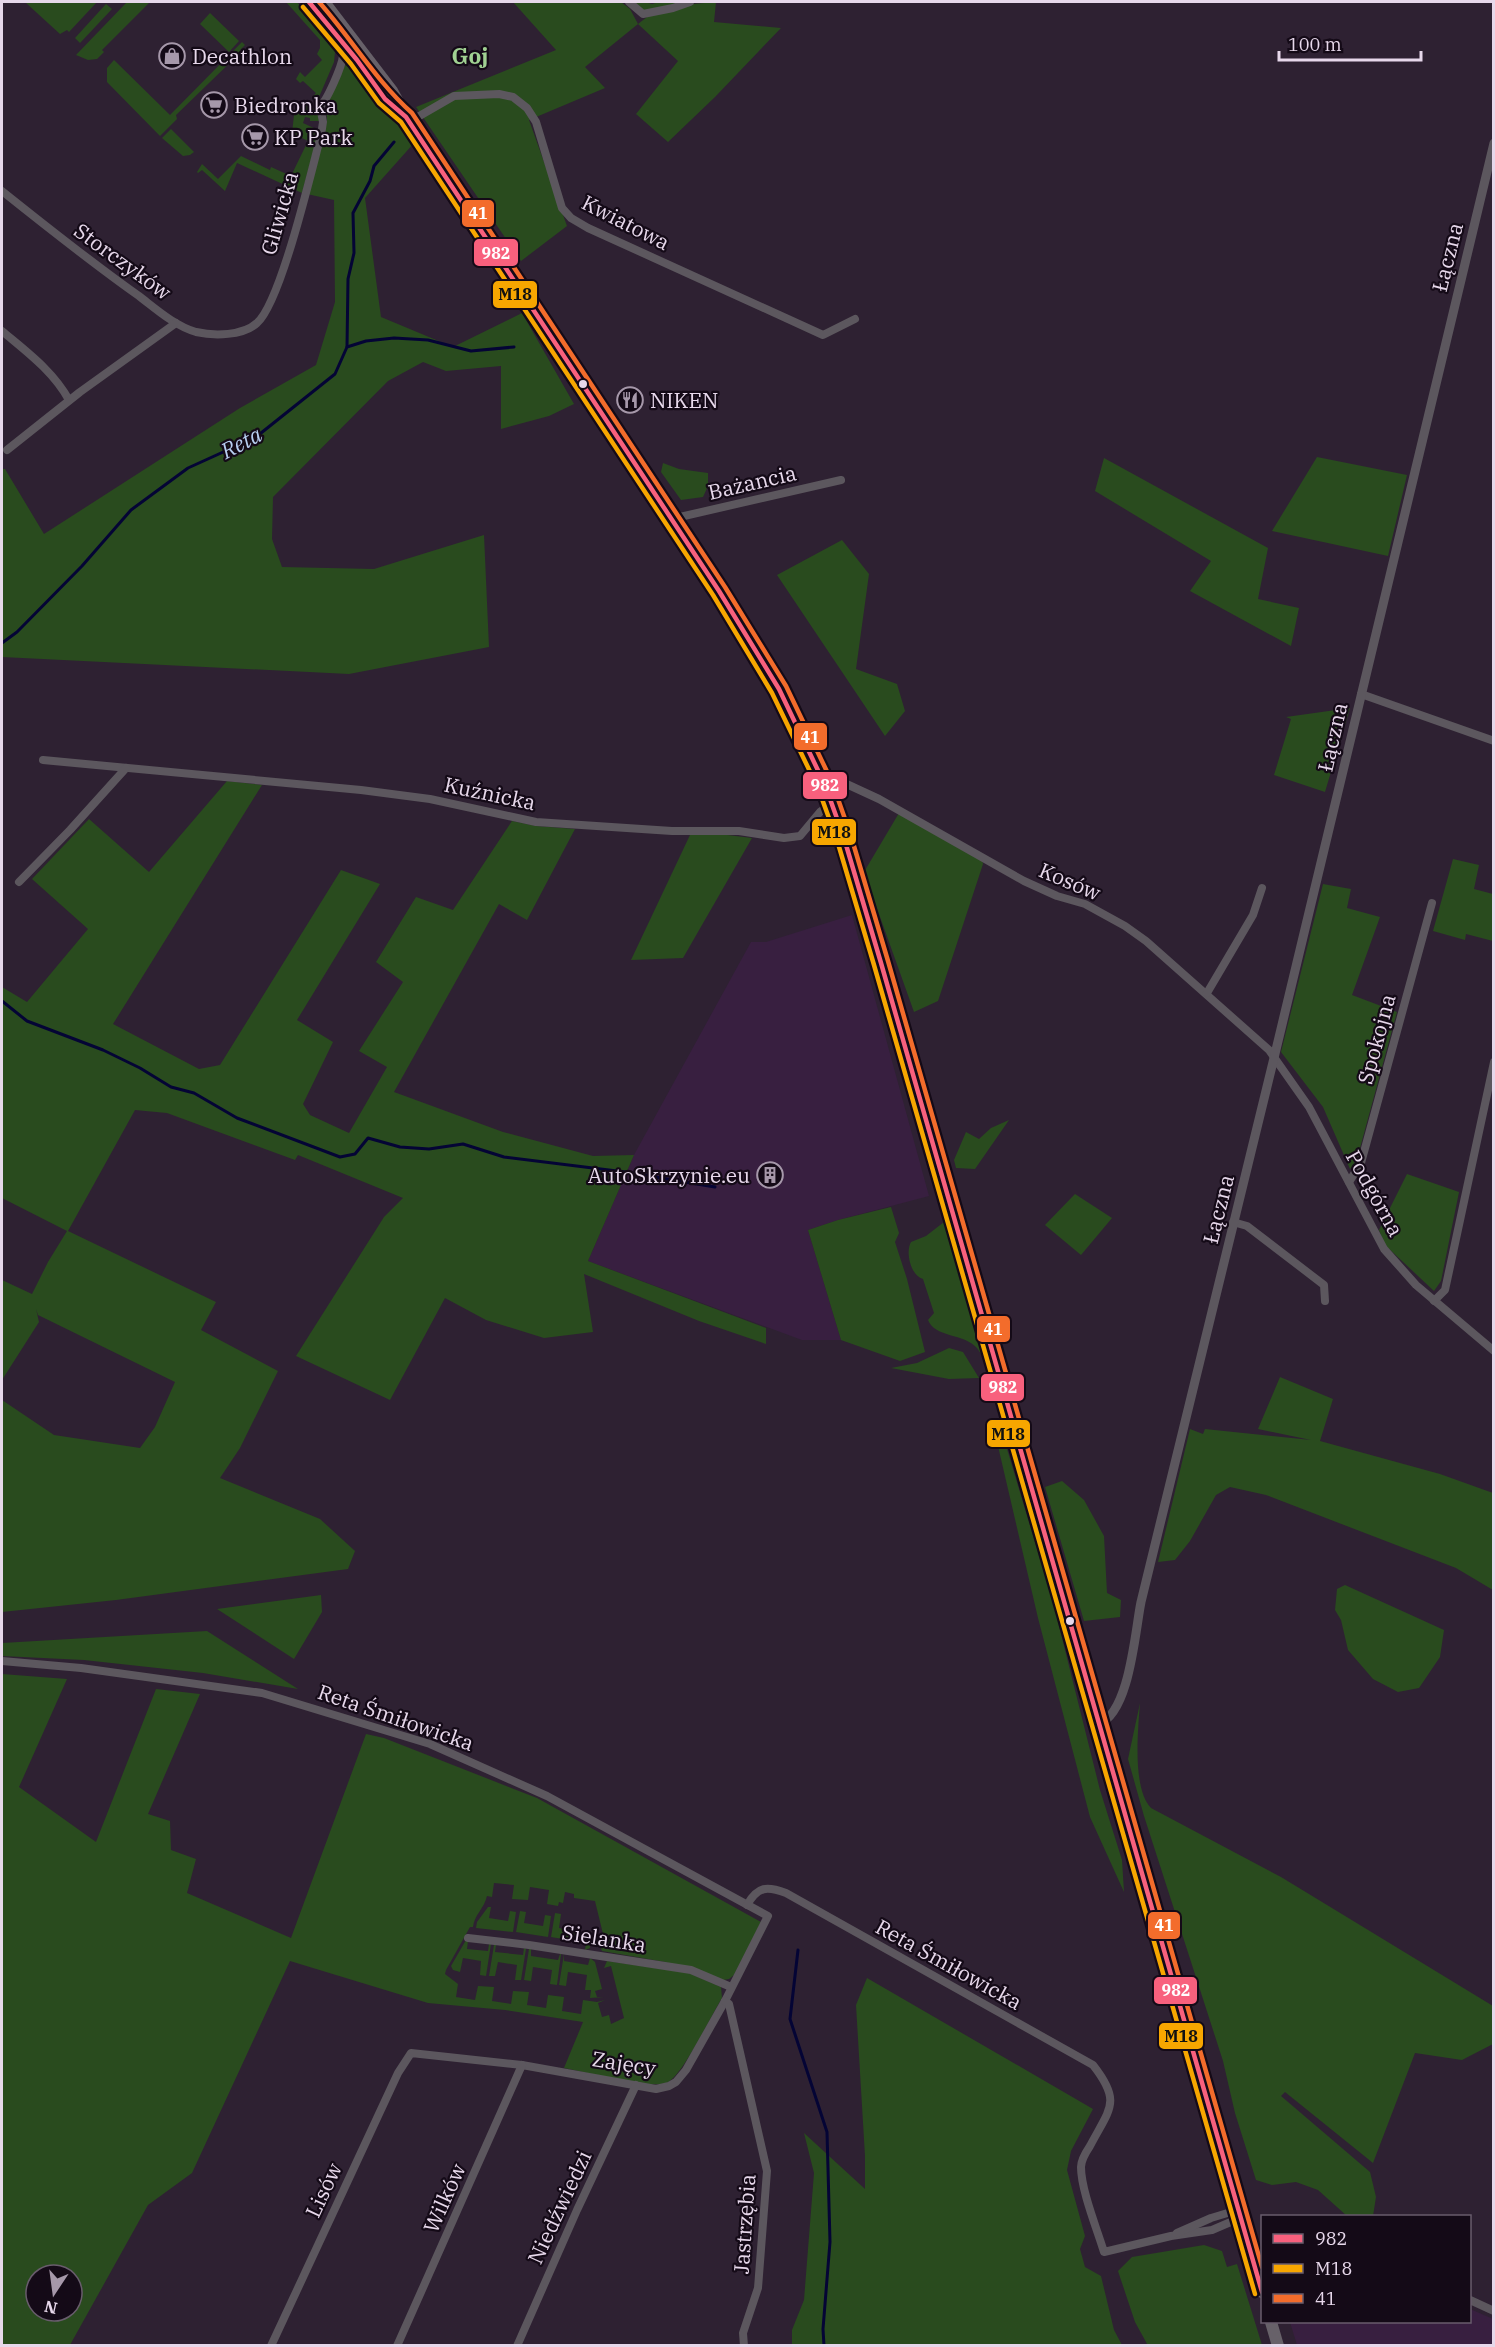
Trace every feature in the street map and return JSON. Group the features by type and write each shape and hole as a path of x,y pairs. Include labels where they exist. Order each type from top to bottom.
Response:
{"main road":[{"name":"Gliwicka","path":"309,2 335,31 386,99 408,120"},
{"name":"Gliwicka","path":"324,2 374,65 400,104 408,120 770,672 825,784 884,974 1243,2212 1261,2284"},
{"path":"1271,2323 1278,2346"}],"street":[{"path":"629,2 643,14 690,2"},
{"name":"Gliwicka","path":"176,323 195,331 211,334 243,332 258,323 264,315 283,271 321,135 323,122 320,106 327,98 342,61 342,47 335,31"},
{"name":"Kwiatowa","path":"408,120 454,96 499,94 513,97 527,108 536,122 562,208 571,218 620,243 823,335 855,319"},
{"name":"Łączna","path":"1100,1724 1112,1715 1124,1687 1141,1602 1494,143"},
{"name":"Storczyków","path":"2,191 93,264 176,323 69,400 7,450"},
{"path":"2,331 43,365 60,383 69,400"},
{"name":"Bażancia","path":"671,519 841,480"},
{"name":"Łączna","path":"1361,694 1494,741"},
{"name":"Kuźnicka","path":"43,760 384,793 473,807 536,822 672,831 739,831 784,838 801,836 820,812 832,803"},
{"path":"19,882 126,768"},
{"name":"Kosów","path":"825,784 846,783 912,816 1024,881 1057,896 1085,904 1125,926 1207,993 1269,1050 1274,1058"},
{"path":"1207,993 1253,915 1262,888"},
{"name":"Spokojna","path":"1349,1182 1361,1162 1432,903"},
{"name":"Podgórna","path":"1274,1058 1309,1107 1384,1249 1416,1285 1494,1352"},
{"path":"1434,1301 1445,1290 1494,1062"},
{"path":"1233,1222 1247,1226 1324,1285 1325,1301"},
{"name":"Reta Śmiłowicka","path":"2,1661 81,1668 262,1693 430,1744 547,1796 768,1916"},
{"name":"Reta Śmiłowicka","path":"747,1905 754,1893 764,1889 786,1893 1093,2065 1108,2084 1111,2097 1110,2109 1081,2165 1082,2178 1104,2252 1171,2236"},
{"name":"Zajęcy","path":"411,2053 522,2065 656,2089 669,2086 676,2082 686,2070 725,2001 768,1916"},
{"name":"Sielanka","path":"468,1938 691,1970 731,1987"},
{"name":"Jastrzębia","path":"725,2001 729,2004 767,2171 758,2288 743,2333 744,2346"},
{"name":"Lisów","path":"271,2346 398,2073 411,2053"},
{"name":"Wilków","path":"397,2346 522,2065"},
{"name":"Niedźwiedzi","path":"517,2346 636,2085"},
{"path":"1171,2236 1212,2230 1243,2212"},
{"path":"1171,2236 1197,2224 1243,2212"},
{"path":"1471,2300 1494,2311"}],"shaded area":[{"path":"852,915 929,1196 808,1230 841,1340 802,1340 588,1261 634,1155 751,942 766,942"},
{"path":"1471,2309 1493,2319 1493,2345 1297,2345 1290,2323 1471,2323"}],"green space":[{"path":"25,2 97,2 69,32 67,30 60,34"},
{"path":"127,2 150,2 102,50 104,52 97,59 88,60 76,55"},
{"path":"286,2 297,2 328,38 335,52 334,62 319,97 313,96 316,93 303,81 300,83 296,79 300,72 305,77 322,60 317,54 320,40"},
{"path":"513,2 621,2 630,9 638,24 585,67 605,88 529,120 567,226 521,261 416,107 556,50"},
{"path":"635,2 652,4 691,2 693,4 716,2 714,22 781,28 668,142 636,114 678,61 638,24 647,17"},
{"path":"106,4 112,9 80,43 75,38"},
{"path":"210,13 239,41 229,52 200,24"},
{"path":"242,42 245,45 240,50 241,52 176,115 177,119 160,136 107,82 107,68 114,60 170,115"},
{"path":"345,65 354,67 414,143 365,198 381,317 453,347 522,313 574,404 549,416 501,429 501,366 446,371 423,362 388,381 273,497 272,539 282,567 374,569 484,535 489,647 349,674 2,657 2,469 5,469 44,534 240,408 316,365 335,302 334,200 307,194 327,121 326,106"},
{"path":"305,104 320,112 319,121 310,121 310,118 305,117 303,123 316,129 318,134 302,193 237,163 225,191 202,170 197,172 202,164 218,179 241,156 270,170 271,167 291,176 308,141 292,133 294,115"},
{"path":"171,129 194,152 183,156 162,138"},
{"path":"1317,457 1407,475 1388,556 1272,531"},
{"path":"1104,458 1268,548 1258,599 1299,608 1291,646 1190,591 1211,561 1095,491"},
{"path":"663,463 679,469 708,473 708,486 703,497 681,500 661,472"},
{"path":"842,540 869,574 856,669 897,684 905,711 885,736 777,575"},
{"path":"1350,708 1325,792 1274,775 1291,719 1286,717"},
{"path":"227,781 262,785 113,1024 199,1069 220,1065 341,870 380,884 297,1020 333,1042 303,1104 310,1115 349,1133 387,1067 359,1051 403,982 376,962 416,897 453,910 512,821 536,826 575,829 527,920 499,904 394,1092 503,1132 593,1156 634,1155 588,1261 766,1328 766,1344 699,1321 584,1274 593,1332 544,1338 486,1320 445,1298 390,1400 296,1356 384,1217 403,1198 298,1155 295,1160 167,1113 135,1110 68,1231 216,1302 201,1330 278,1371 240,1448 220,1478 320,1519 355,1551 348,1569 116,1600 2,1612 2,1400 54,1435 140,1448 155,1427 175,1382 38,1315 36,1309 39,1322 2,1380 2,1280 32,1294 67,1231 2,1198 2,987 27,1002 88,929 32,879 89,819 149,872"},
{"path":"899,813 981,854 983,864 938,1001 914,1012 864,872"},
{"path":"719,834 752,838 683,958 631,960 690,835"},
{"path":"1453,859 1479,865 1474,889 1493,894 1493,941 1466,934 1465,940 1433,931"},
{"path":"1323,884 1351,889 1347,908 1380,917 1352,995 1397,1012 1357,1159 1350,1169 1323,1107 1281,1052"},
{"path":"1009,1120 975,1169 956,1168 954,1160 966,1132 979,1139 991,1128"},
{"path":"1407,1174 1459,1192 1441,1281 1434,1291 1385,1245 1379,1230"},
{"path":"1075,1194 1112,1218 1081,1255 1045,1225"},
{"path":"891,1207 899,1233 895,1242 907,1279 925,1352 900,1361 841,1340 808,1230"},
{"path":"947,1222 993,1389 985,1362 977,1348 965,1340 937,1330 928,1320 934,1313 923,1279 915,1273 910,1263 909,1246 911,1242 926,1236"},
{"path":"949,1348 963,1352 979,1378 949,1379 891,1368 917,1363"},
{"path":"1280,1377 1333,1399 1320,1441 1440,1474 1493,1493 1493,1590 1456,1568 1266,1495 1230,1487 1216,1495 1190,1541 1175,1560 1158,1562 1190,1429 1203,1434 1205,1429 1311,1440 1258,1429"},
{"path":"994,1429 1004,1439 1053,1602 1100,1790 1122,1860 1124,1892 1090,1817 1038,1618"},
{"path":"1062,1481 1084,1500 1104,1536 1107,1593 1121,1600 1120,1617 1084,1621 1045,1487"},
{"path":"1345,1585 1444,1630 1440,1657 1419,1688 1398,1692 1373,1679 1348,1650 1341,1620 1335,1610 1337,1589"},
{"path":"321,1595 322,1612 294,1659 217,1609"},
{"path":"207,1631 298,1689 203,1673 84,1660 2,1656 2,1643"},
{"path":"2,1674 67,1679 19,1787 96,1842 156,1689 200,1694 148,1814 170,1821 171,1850 196,1859 187,1893 291,1938 366,1734 384,1738 537,1798 761,1922 734,1975 723,1980 665,1962 602,1951 597,1940 604,1938 595,1901 574,1898 574,1894 565,1892 563,1903 559,1902 558,1906 547,1904 549,1890 530,1887 528,1900 512,1899 514,1885 494,1883 492,1897 487,1896 473,1927 470,1927 446,1970 445,1974 458,1984 456,1997 475,2000 478,1986 494,1987 492,2001 511,2004 513,1991 529,1992 527,2005 546,2008 548,1995 564,1997 562,2011 581,2014 583,2000 597,2002 605,2000 598,2003 602,2017 609,2015 611,2024 624,2018 611,1966 604,1968 607,1961 689,1973 721,1987 722,1998 688,2059 672,2079 666,2083 657,2084 631,2082 564,2068 583,2022 505,2010 428,2003 290,1961 192,2173 148,2205 84,2320 84,2263 24,2263 24,2323 82,2323 70,2345 2,2345"},
{"path":"1140,1703 1139,1773 1145,1799 1151,1808 1281,1877 1493,2006 1493,2044 1462,2060 1415,2053 1373,2163 1285,2092 1281,2096 1370,2172 1376,2197 1373,2215 1346,2215 1318,2190 1296,2182 1272,2185 1256,2180 1235,2113 1223,2061 1144,1816 1128,1759"},
{"path":"488,1907 491,1907 489,1918 508,1921 510,1911 516,1912 513,1932 476,1928 477,1922"},
{"path":"520,1911 526,1912 524,1923 543,1926 545,1915 551,1916 548,1937 516,1932"},
{"path":"555,1913 561,1914 559,1928 581,1932 582,1939 589,1937 590,1948 585,1950 586,1943 551,1937"},
{"path":"466,1940 468,1941 467,1949 488,1951 489,1944 491,1944 486,1976 480,1975 481,1961 463,1958 460,1972 453,1970 451,1966"},
{"path":"494,1945 496,1945 495,1952 523,1955 524,1948 526,1949 521,1980 515,1980 517,1965 498,1962 495,1976 489,1976"},
{"path":"529,1949 531,1949 531,1956 558,1960 561,1954 557,1985 550,1984 552,1970 533,1967 531,1981 524,1980"},
{"path":"564,1954 564,1961 588,1965 590,1958 595,1962 602,1989 595,1991 597,1997 604,1997 590,1998 591,1990 585,1990 587,1975 568,1972 566,1986 559,1985"},
{"path":"867,1978 1093,2109 1071,2151 1067,2170 1085,2236 1080,2249 1085,2267 1101,2276 1114,2330 1122,2345 792,2345 792,2330 804,2300 814,2173 804,2133 865,2189 856,2005"},
{"path":"1204,2245 1222,2251 1227,2267 1237,2264 1262,2345 1148,2346 1135,2322 1118,2271 1132,2257"}],"waterway":[{"path":"347,347 348,279 354,253 353,213 370,181 374,166 394,142"},
{"name":"Reta","path":"2,643 17,632 82,566 131,510 188,468 256,437 335,374 347,347 366,341 394,338 428,340 471,351 514,347"},
{"path":"2,1001 27,1021 103,1050 140,1068 171,1087 194,1093 237,1118 340,1157 355,1154 368,1138 400,1147 429,1149 463,1144 504,1157 625,1172 715,1187"},
{"path":"798,1950 790,2019 827,2132 830,2242 823,2329 824,2346"}],"transit line":[{"name":"982","path":"309,2 357,60 385,99 406,117 719,591 779,689 825,785 844,838 881,963 1261,2289"},
{"name":"41","path":"319,2 375,73 412,113 725,587 786,686 832,782 851,836 888,961 1261,2264"},
{"name":"M18","path":"303,7 351,64 379,103 401,122 713,595 772,693 818,788 837,840 874,965 1255,2294"}],"place":[{"name":"Decathlon","path":"172,56"},
{"name":"Biedronka","path":"214,105"},
{"name":"KP Park","path":"255,137"},
{"name":"NIKEN","path":"630,400"},
{"name":"AutoSkrzynie.eu","path":"770,1175"}],"district":[{"name":"Goj","path":"470,55"}]}
